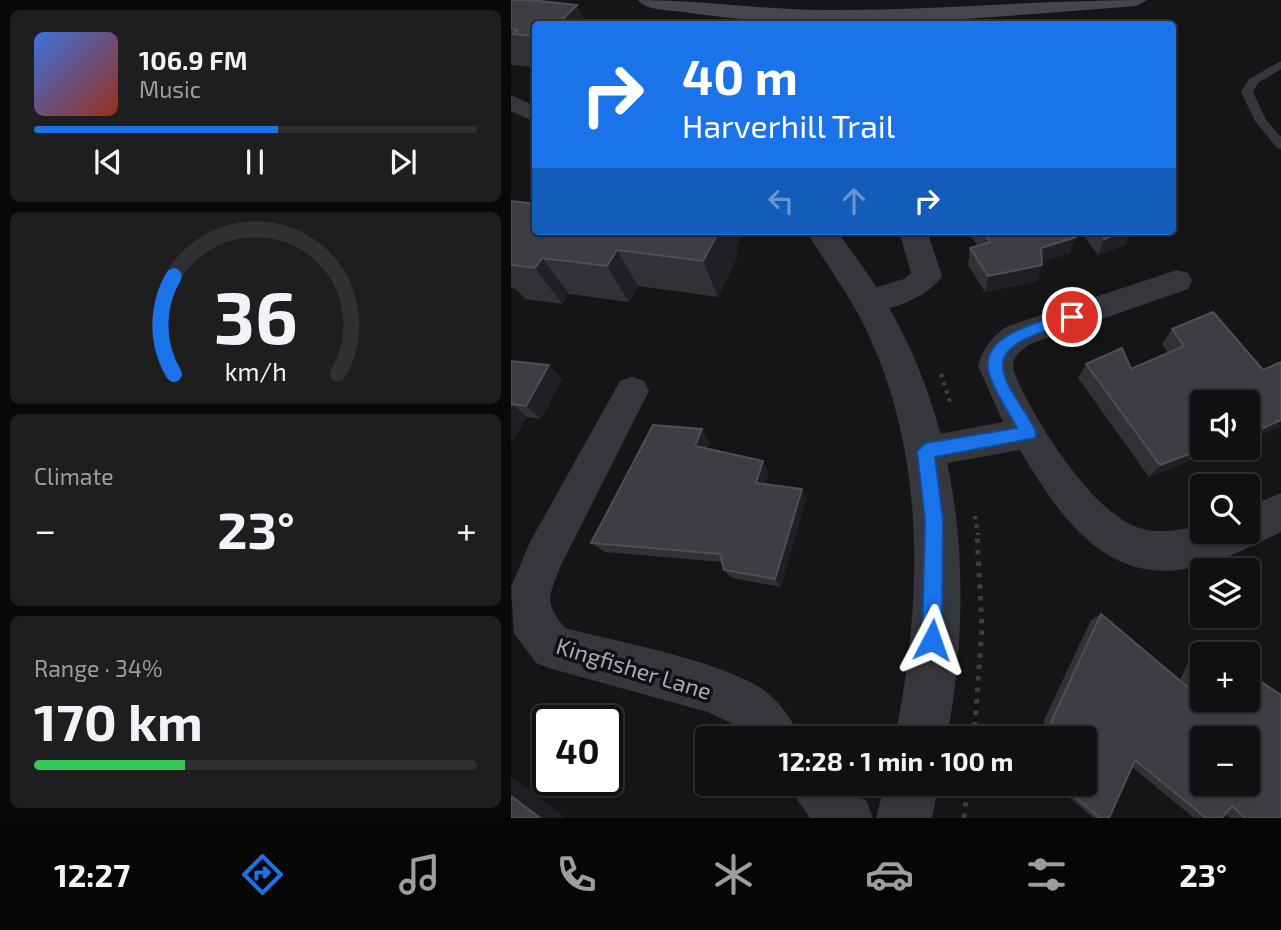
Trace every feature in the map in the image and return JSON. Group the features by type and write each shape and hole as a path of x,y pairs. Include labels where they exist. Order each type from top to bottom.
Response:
{"main road":[{"path":"649,0 826,21"},
{"path":"856,21 1136,0"}],"street":[{"path":"511,102 532,113"},
{"path":"824,235 867,301 905,382 926,451 934,520 935,612 922,726"},
{"path":"867,301 914,288 927,276 914,235"},
{"path":"1177,281 1019,335 1005,344 995,366 1029,433 1069,498 1093,524 1121,541 1150,551 1179,552 1212,544"},
{"name":"Kingfisher Lane","path":"632,391 544,556 529,595 529,618 552,646 714,691 749,708 765,726"},
{"path":"926,451 1029,433"},
{"path":"1260,522 1281,512"},
{"path":"825,796 840,815 848,818"},
{"path":"904,818 909,796"}],"lane":[{"path":"1281,64 1253,81 1247,92 1261,121 1281,145"}],"path":[{"path":"964,818 967,796"}],"building":[{"path":"511,0 577,5 561,21 532,21 532,36 513,34 517,30 511,29"},
{"path":"511,201 532,204 532,235 717,235 703,261 617,250 607,266 542,258 535,268 511,265"},
{"path":"985,235 1076,237 1041,248 1042,265 988,276 970,248 990,242"},
{"path":"1213,312 1263,370 1281,362 1281,420 1261,429 1260,390 1190,390 1190,454 1160,465 1086,364 1122,348 1131,369 1184,346 1172,329"},
{"path":"511,361 549,365 526,406 511,405"},
{"path":"653,425 702,429 695,446 763,461 756,483 802,489 775,579 724,570 720,554 591,543"},
{"path":"1101,614 1190,689 1190,712 1260,712 1260,681 1281,695 1281,818 1245,818 1232,806 1222,818 1206,818 1135,760 1109,818 1100,818 1073,796 1097,796 1097,726 1054,726 1051,722"},
{"path":"511,796 540,818 511,818"}],"route":[{"path":"932,640 935,612 934,520 926,451 1029,433 999,381 995,366 997,355 1005,344 1019,335 1072,317"}]}
